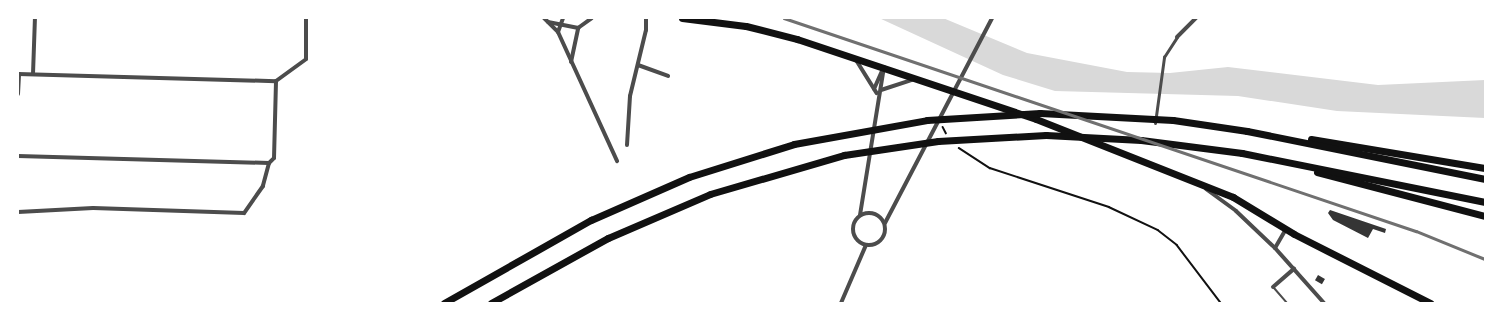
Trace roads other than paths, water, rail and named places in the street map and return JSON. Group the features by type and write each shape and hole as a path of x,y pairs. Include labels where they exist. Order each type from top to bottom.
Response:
{"highway":[{"path":"682,18 746,26 851,56 1036,119 1206,189 1233,197 1286,229 1430,303"},
{"path":"444,303 573,230 652,192 731,162 838,134 956,117 1040,113 1146,118 1247,131 1485,168"},
{"path":"1247,131 1485,179"},
{"path":"491,303 588,248 671,209 774,173 844,155 938,141 1046,134 1141,140 1245,154 1485,202"},
{"path":"1245,154 1485,216"}],"street":[{"path":"33,74 35,18"},
{"path":"18,94 18,74 276,81 306,59 306,18"},
{"path":"544,18 558,32 617,161"},
{"path":"558,32 563,18"},
{"path":"571,62 578,28 592,18"},
{"path":"627,145 630,96 638,65 646,18"},
{"path":"884,67 860,215 853,229 857,239 866,244 880,241 885,233 885,223 939,124 992,18"},
{"path":"1155,123 1164,57 1177,36 1196,18"},
{"path":"548,22 578,28"},
{"path":"851,56 863,67 874,89 879,92"},
{"path":"638,65 668,76"},
{"path":"874,89 884,67"},
{"path":"879,92 896,82 918,78"},
{"path":"18,212 93,208 244,213 263,186 269,163 274,158 276,81"},
{"path":"18,156 269,163"},
{"path":"1206,189 1236,211 1275,248 1324,303"},
{"path":"860,215 874,213 885,223"},
{"path":"1275,248 1286,229"},
{"path":"840,303 866,244"},
{"path":"1273,287 1294,269"}],"lane":[{"path":"1273,287 1287,303"}],"railway":[{"path":"784,18 1416,231 1485,259"}]}
